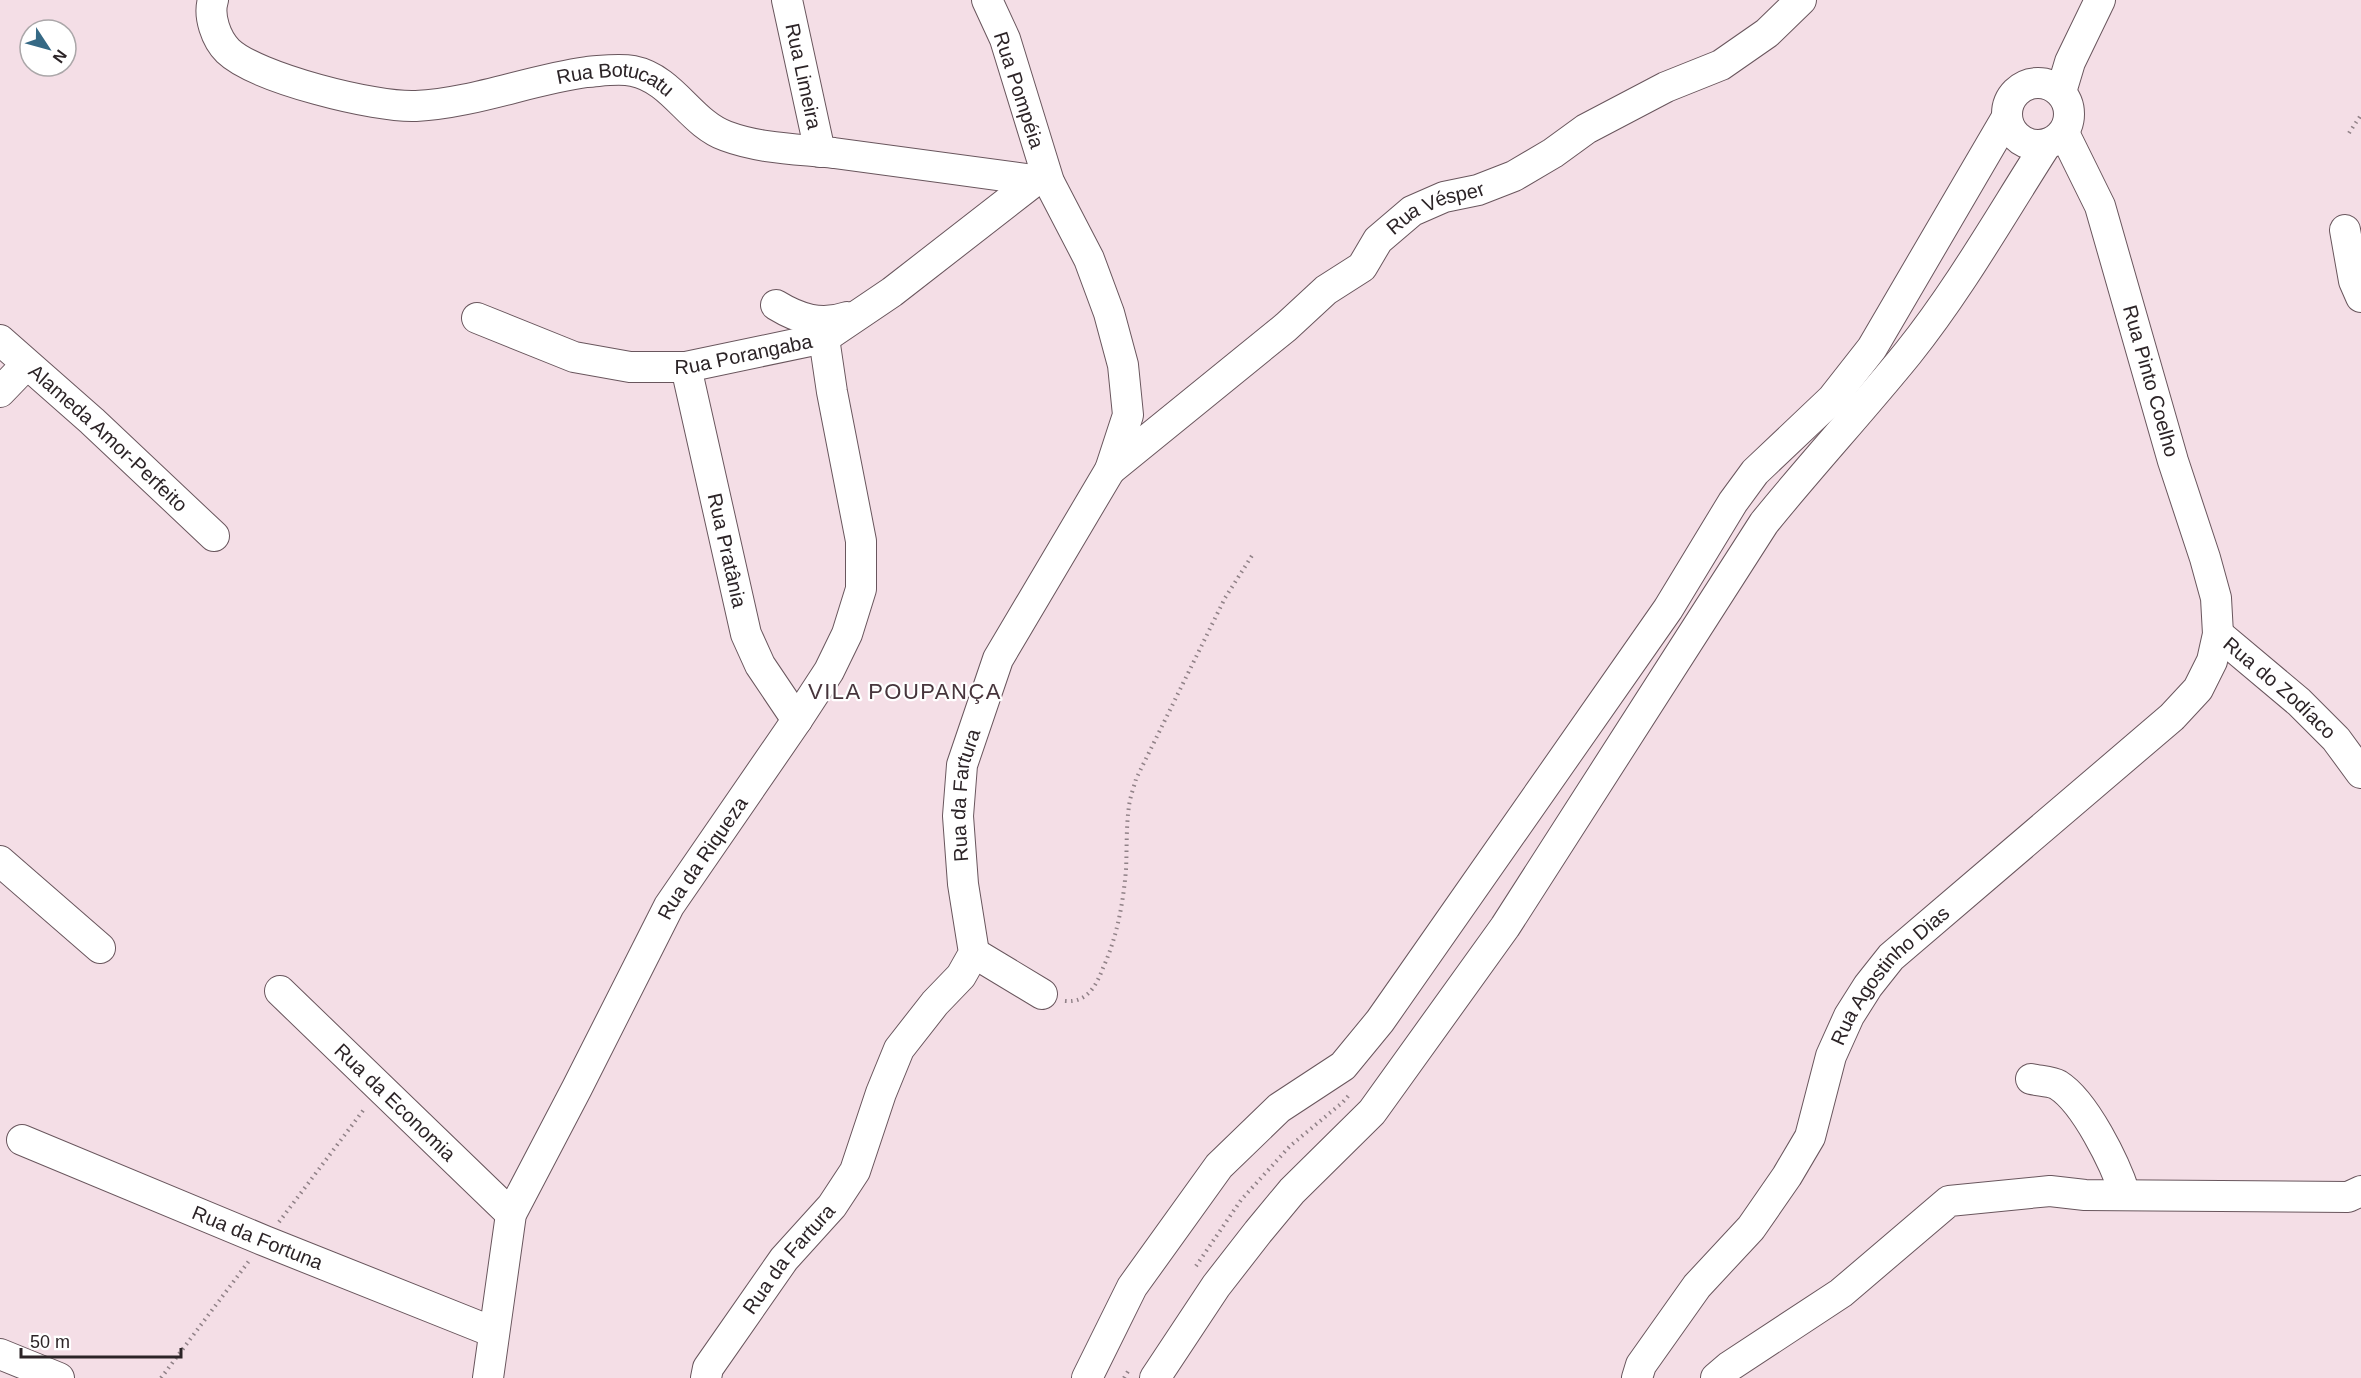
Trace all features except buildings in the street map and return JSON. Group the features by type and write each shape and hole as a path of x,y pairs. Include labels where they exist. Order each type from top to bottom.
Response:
{"street":[{"name":"Rua Botucatu","path":"213,0 213,23 228,51 255,68 368,102 414,106 487,94 568,75 607,70 631,71 652,77 705,123 723,135 761,146 1042,181"},
{"name":"Rua Limeira","path":"787,0 820,152"},
{"name":"Rua Pompéia","path":"987,0 1005,39 1042,181"},
{"name":"Rua Vésper","path":"1110,470 1286,327 1326,290 1362,267 1378,240 1412,212 1444,197 1478,190 1514,176 1553,153 1586,129 1666,87 1721,65 1767,33 1801,0"},
{"path":"2061,92 2070,62 2100,0"},
{"path":"1155,1378 1216,1286 1258,1232 1292,1191 1372,1112 1405,1067 1505,927 1764,523 1807,469 1908,353 1951,295 2055,139 2069,123 2070,112 2061,92 2042,83 2020,88 2008,106 2009,128 2024,143 2035,146 2055,139"},
{"path":"1087,1378 1132,1287 1219,1166 1279,1108 1343,1066 1380,1021 1668,609 1738,495 1755,472 1832,399 1872,348 2007,117"},
{"name":"Rua Pinto Coelho","path":"2055,139 2103,216 2173,460 2205,558 2216,598 2218,634"},
{"name":"Rua Porangaba","path":"477,318 574,357 630,367 686,367 824,338 1042,181"},
{"name":"Rua da Fartura","path":"706,1378 708,1368 784,1259 832,1206 855,1170 880,1094 899,1049 935,1003 961,976 974,954 963,884 958,816 962,765 999,659 1110,470 1128,415 1123,365 1109,313 1089,259 1042,181"},
{"path":"2345,230 2354,281 2361,297"},
{"path":"776,305 792,315 808,320 833,322 864,311"},
{"name":"Rua da Riqueza","path":"488,1378 511,1214 669,906 797,720 829,671 847,634 861,589 861,542 824,338"},
{"name":"Alameda Amor-Perfeito","path":"0,340 92,421 214,536"},
{"path":"0,392 26,365"},
{"name":"Rua Pratânia","path":"686,367 746,634 760,665 797,720"},
{"name":"Rua do Zodíaco","path":"2218,634 2299,702 2336,739 2361,773"},
{"name":"Rua Agostinho Dias","path":"1637,1378 1641,1365 1692,1294 1751,1228 1788,1176 1810,1137 1831,1056 1849,1016 1868,986 1891,957 2172,717 2198,689 2212,661 2218,634"},
{"path":"0,861 100,948"},
{"path":"974,954 1042,994"},
{"name":"Rua da Economia","path":"280,991 511,1214"},
{"path":"2031,1080 2056,1083 2080,1105 2111,1162 2125,1194"},
{"name":"Rua da Fortuna","path":"22,1140 493,1332"},
{"path":"1716,1378 1739,1360 1841,1293 1949,1201 2050,1191 2085,1195 2348,1197 2361,1191"},
{"path":"0,1354 59,1378"}],"path":[{"path":"2349,133 2361,115"},
{"path":"1042,994 1058,1000 1073,1002 1083,998 1093,989 1101,973 1111,952 1119,921 1126,873 1129,806 1136,779 1225,598 1253,554"}],"district":[{"name":"VILA POUPANÇA","path":"905,691"}]}
